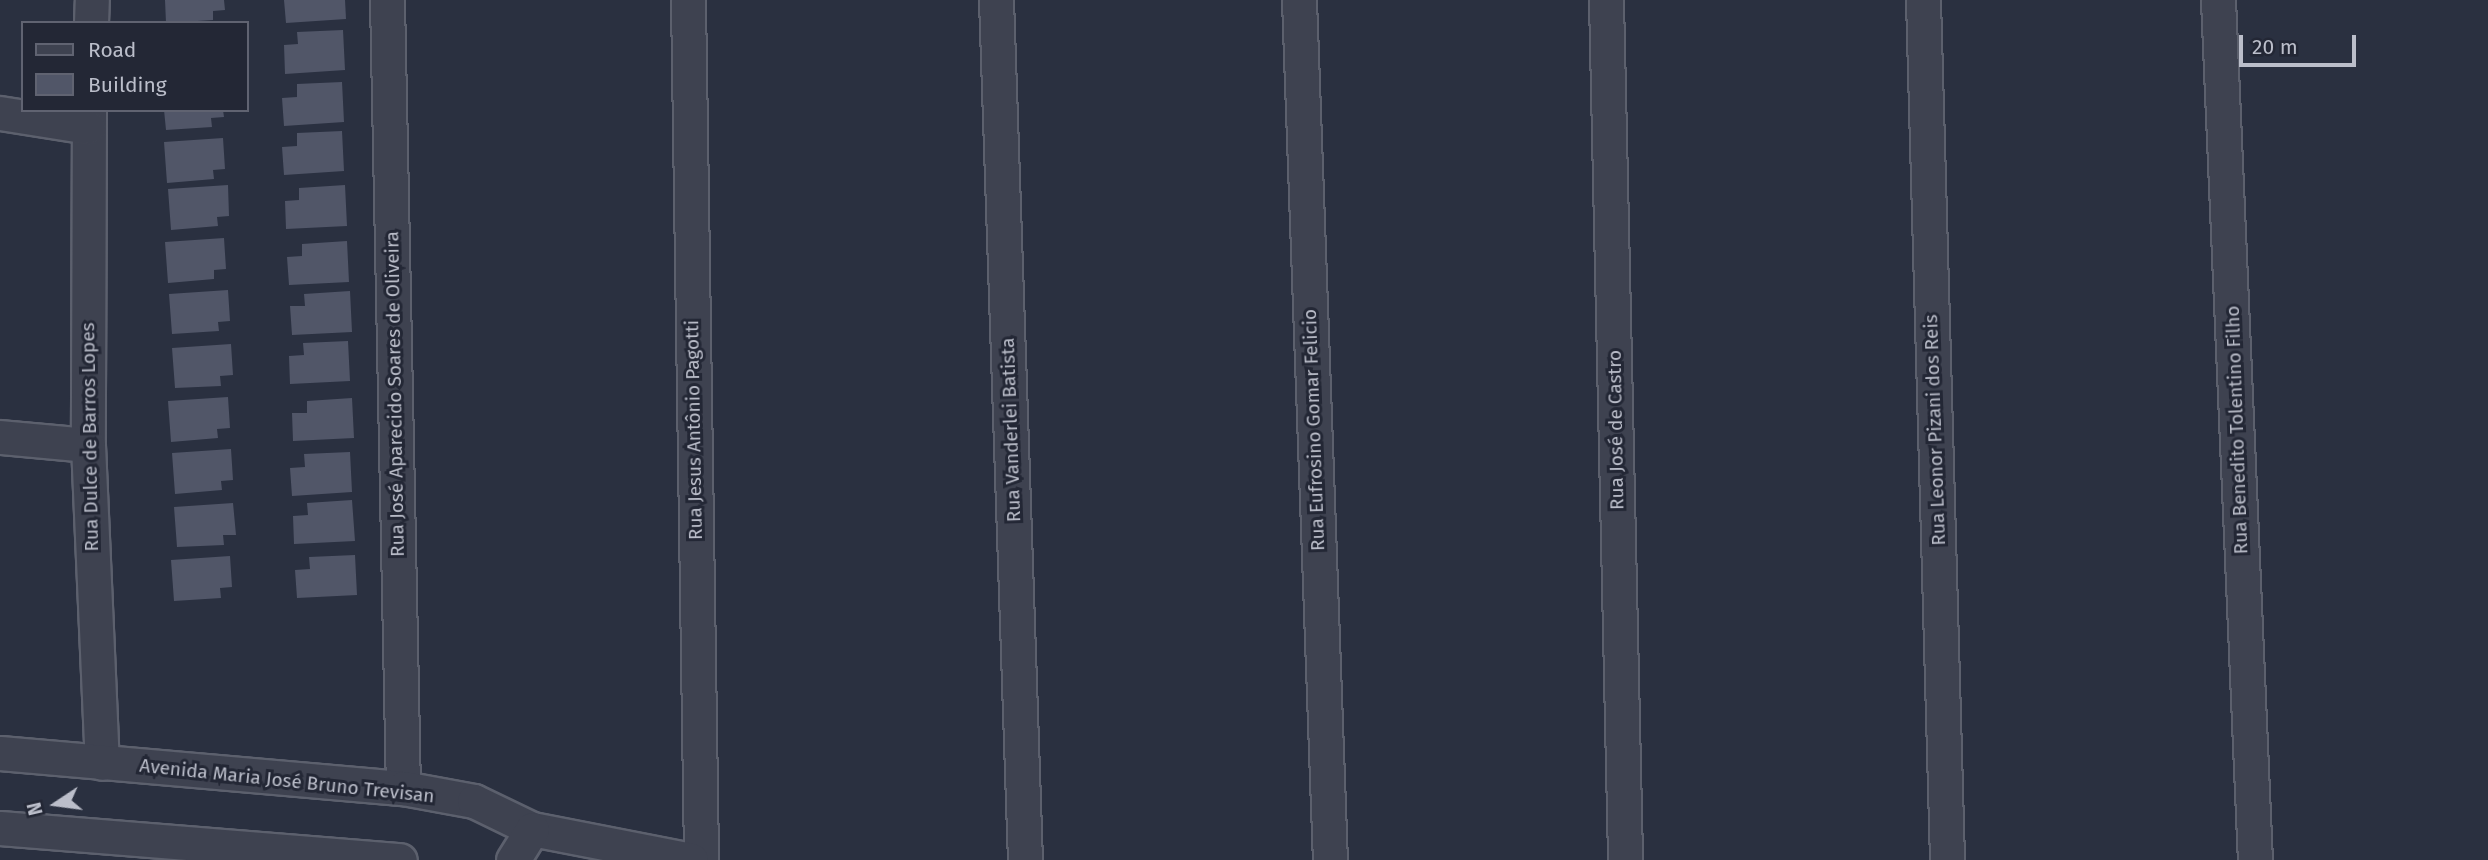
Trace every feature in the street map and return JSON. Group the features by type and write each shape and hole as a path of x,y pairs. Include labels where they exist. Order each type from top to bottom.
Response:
{"street":[{"path":"91,21 92,0"},
{"name":"Rua José Aparecido Soares de Oliveira","path":"387,0 403,788"},
{"name":"Rua Jesus Antônio Pagotti","path":"688,0 701,860"},
{"name":"Rua Vanderlei Batista","path":"996,0 1026,860"},
{"name":"Rua Eufrosino Gomar Felicio","path":"1298,0 1331,860"},
{"name":"Rua José de Castro","path":"1606,0 1625,860"},
{"name":"Rua Leonor Pizani dos Reis","path":"1923,0 1947,860"},
{"name":"Rua Benedito Tolentino Filho","path":"2218,0 2255,860"},
{"path":"0,113 88,119"},
{"name":"Rua Dulce de Barros Lopes","path":"88,119 88,445 102,763"},
{"path":"0,437 88,445"},
{"name":"Avenida Maria José Bruno Trevisan","path":"0,753 403,788 474,801 532,829 691,860"},
{"path":"0,828 400,860"},
{"path":"513,860 532,829"}],"building":[{"path":"165,0 224,0 225,10 213,11 213,20 166,21"},
{"path":"284,0 345,0 346,19 286,23"},
{"path":"343,30 345,70 285,74 284,45 298,44 297,32"},
{"path":"342,82 344,122 284,126 282,98 297,97 297,84"},
{"path":"164,112 223,112 224,117 211,118 212,127 166,130"},
{"path":"342,131 344,171 284,175 282,147 297,146 297,133"},
{"path":"223,138 225,169 213,170 214,179 167,183 164,142"},
{"path":"228,185 229,216 217,217 218,226 171,230 168,189"},
{"path":"345,185 347,226 286,229 285,201 299,200 299,188"},
{"path":"224,238 226,269 214,270 214,279 168,283 165,242"},
{"path":"347,241 349,282 289,285 287,257 302,256 302,244"},
{"path":"228,290 230,321 218,322 219,331 172,334 169,294"},
{"path":"350,291 352,332 292,335 290,306 305,306 304,294"},
{"path":"348,341 350,381 290,384 289,356 304,355 303,343"},
{"path":"231,344 233,375 220,376 221,386 175,388 172,348"},
{"path":"228,397 230,428 217,429 218,438 171,442 168,401"},
{"path":"352,398 354,438 293,441 292,413 307,413 307,401"},
{"path":"231,449 233,480 221,481 222,490 175,494 172,453"},
{"path":"350,452 352,492 292,496 290,468 305,467 304,454"},
{"path":"352,500 355,541 294,544 293,516 308,515 307,503"},
{"path":"233,503 236,535 223,535 224,545 177,547 174,507"},
{"path":"355,555 357,595 297,598 295,570 310,569 309,557"},
{"path":"230,556 232,587 220,588 221,598 174,601 171,560"}]}
